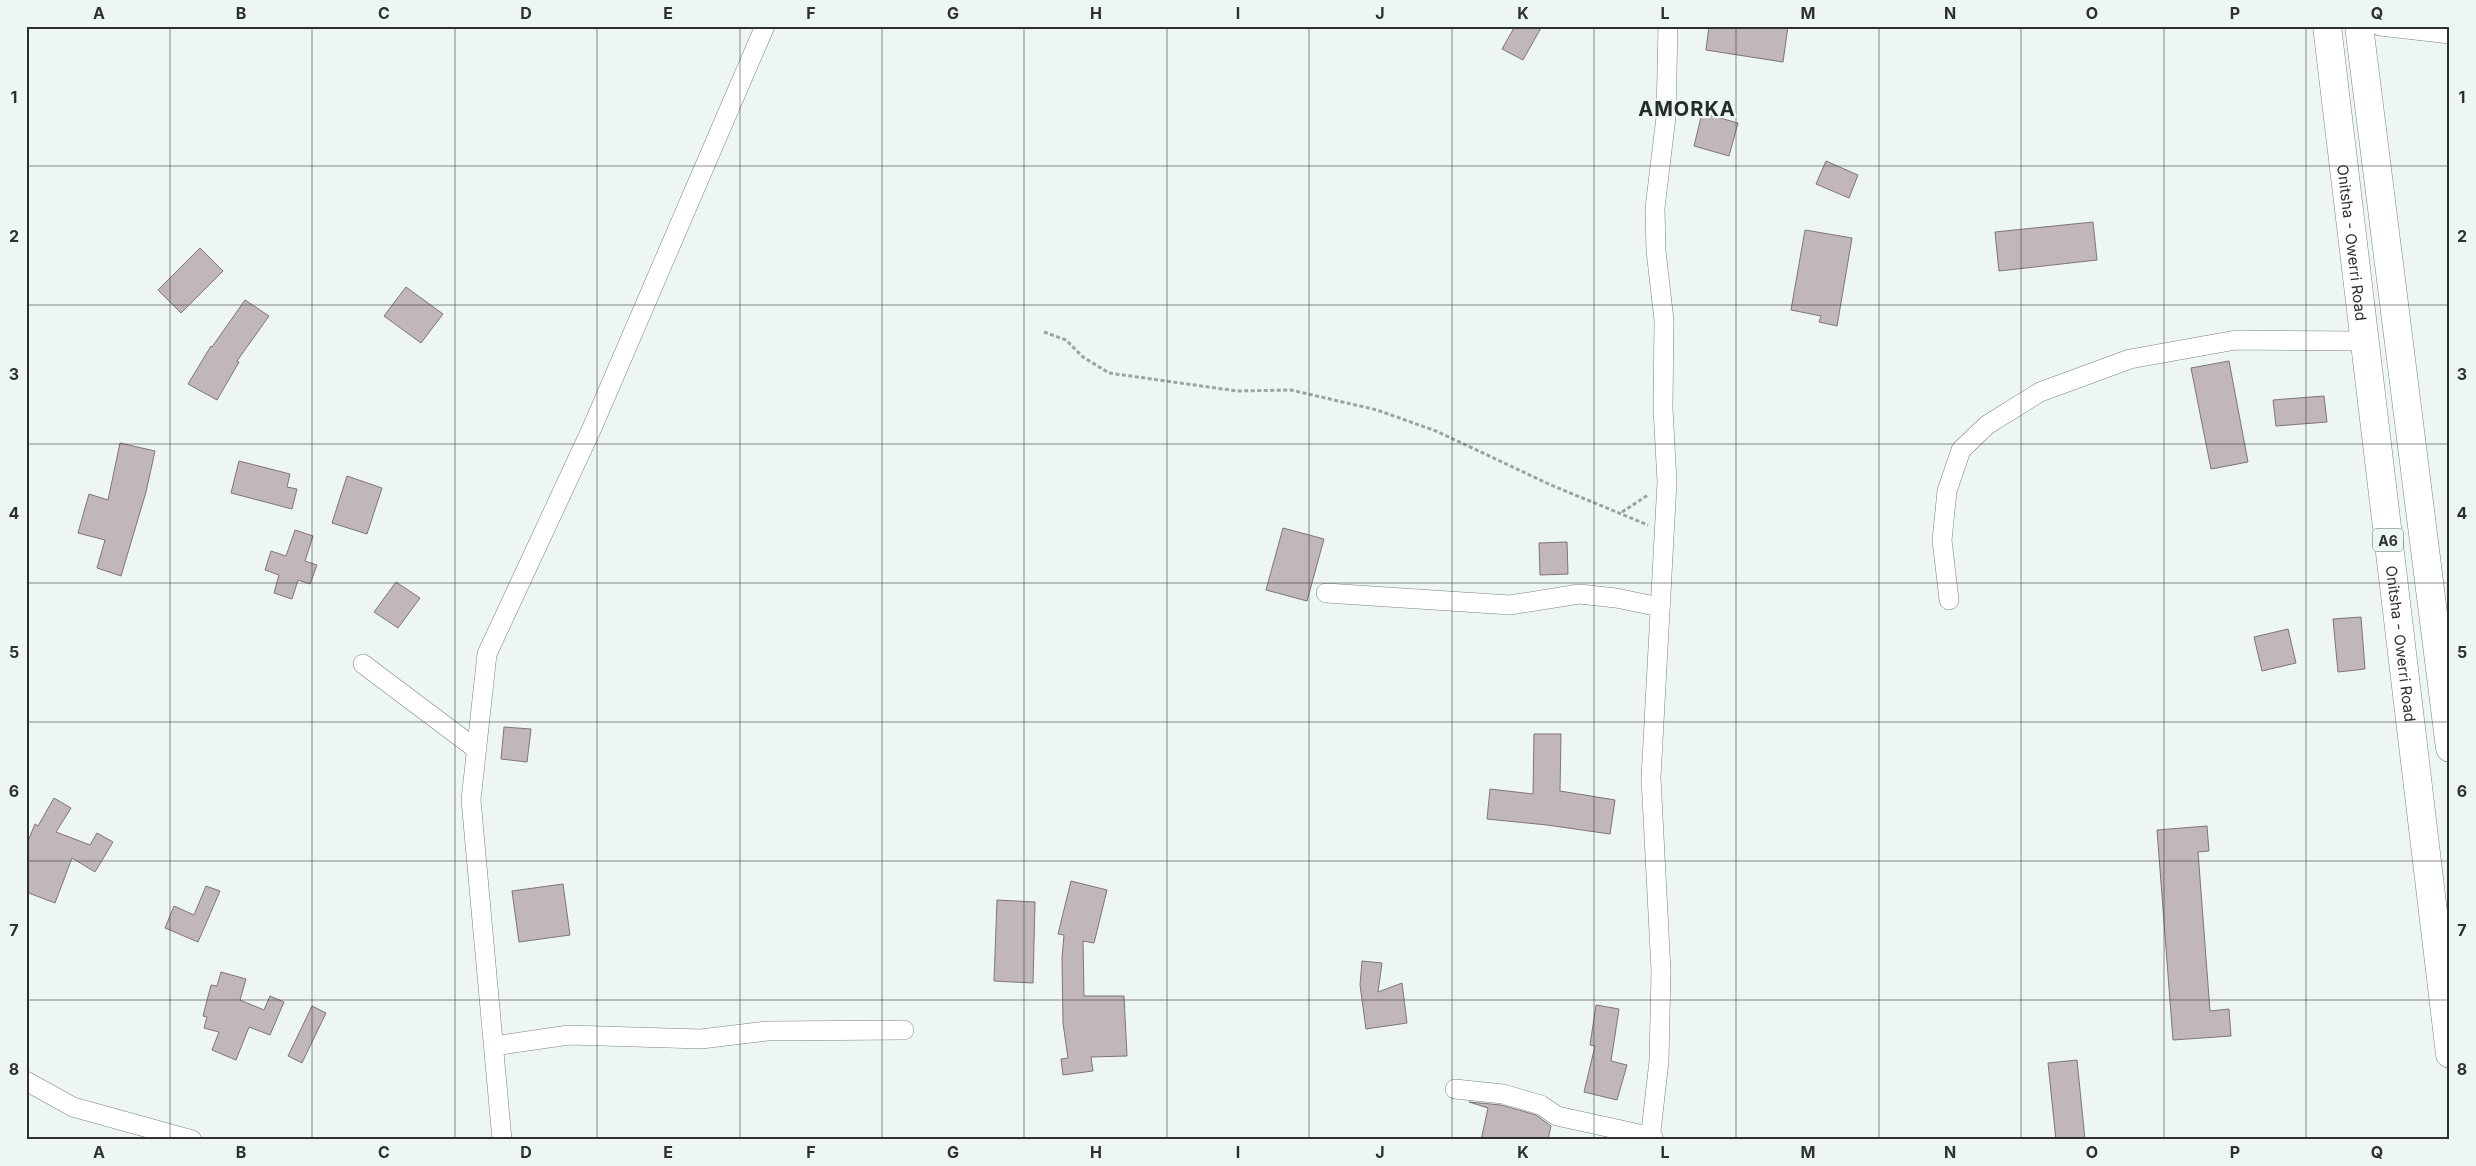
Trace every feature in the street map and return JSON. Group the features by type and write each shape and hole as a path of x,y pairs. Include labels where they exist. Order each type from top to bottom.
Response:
{"highway":[{"name":"Onitsha - Owerri Road","path":"2327,26 2363,341 2421,798 2450,1054"},
{"name":"A6","path":"2359,26 2450,748"}],"street":[{"path":"502,1140 471,800 487,654 592,428 765,26"},
{"path":"1455,1088 1503,1094 1541,1105 1557,1116 1651,1138 1659,1061 1661,971 1650,778 1667,482 1663,408 1664,320 1656,251 1656,208 1666,117 1668,26"},
{"path":"2380,26 2450,34"},
{"path":"1948,600 1942,540 1947,491 1961,450 1987,425 2040,392 2130,358 2236,340 2363,341"},
{"path":"1326,593 1510,605 1579,594 1616,598 1660,607"},
{"path":"363,664 476,749"},
{"path":"494,1046 569,1035 701,1039 767,1030 904,1030"},
{"path":"26,1081 73,1107 192,1140"}],"path":[{"path":"1044,332 1066,340 1083,357 1109,373 1237,391 1291,390 1377,410 1436,431 1551,485 1621,513 1664,534"},
{"path":"1621,513 1667,482"}],"building":[{"path":"1515,26 1542,26 1523,60 1502,49"},
{"path":"1709,26 1788,26 1783,62 1706,50"},
{"path":"1702,113 1738,123 1729,156 1694,146"},
{"path":"1826,161 1858,175 1849,198 1816,184"},
{"path":"2093,222 2097,260 1999,271 1995,232"},
{"path":"1805,230 1852,238 1837,326 1819,322 1821,316 1791,310"},
{"path":"200,248 223,271 181,313 158,290"},
{"path":"406,287 443,314 421,343 384,316"},
{"path":"245,300 269,316 237,361 239,362 217,400 188,384 211,346"},
{"path":"2229,361 2248,462 2211,469 2191,368"},
{"path":"2324,396 2327,422 2276,426 2273,400"},
{"path":"120,443 155,451 146,492 121,576 97,568 105,540 78,533 89,494 108,500"},
{"path":"239,461 290,474 287,487 297,489 292,509 231,493"},
{"path":"347,476 382,488 367,534 332,523"},
{"path":"1283,528 1324,539 1307,601 1266,590"},
{"path":"295,530 313,536 305,561 317,565 310,584 298,580 292,599 274,593 279,575 265,570 271,551 286,556"},
{"path":"1567,542 1568,574 1540,575 1539,543"},
{"path":"396,582 420,598 398,628 374,612"},
{"path":"2361,617 2365,669 2338,672 2333,619"},
{"path":"2288,629 2296,663 2262,671 2254,637"},
{"path":"504,727 531,729 527,762 501,759"},
{"path":"1534,734 1561,734 1560,791 1615,800 1610,834 1487,819 1490,789 1533,794"},
{"path":"54,798 71,808 56,832 90,845 97,833 113,842 95,872 72,858 55,903 26,892 26,846 35,824 38,826"},
{"path":"2207,826 2209,851 2198,852 2210,1011 2229,1009 2231,1036 2173,1040 2157,830"},
{"path":"1071,881 1107,890 1094,943 1083,941 1084,996 1124,996 1127,1056 1091,1057 1093,1071 1063,1075 1061,1059 1068,1058 1063,1023 1062,958 1064,935 1058,934"},
{"path":"563,884 570,935 519,942 512,891"},
{"path":"206,886 220,891 198,942 165,928 174,906 194,915"},
{"path":"997,900 1035,902 1033,983 994,981"},
{"path":"1362,961 1382,963 1378,992 1402,983 1407,1023 1366,1029 1360,985"},
{"path":"221,972 246,979 240,1000 264,1010 270,996 284,1002 270,1035 249,1027 236,1060 212,1050 219,1032 204,1028 207,1017 203,1016 211,985 217,986"},
{"path":"1596,1005 1619,1009 1611,1061 1627,1065 1617,1100 1584,1092 1595,1046 1590,1045"},
{"path":"312,1006 326,1013 302,1063 288,1056"},
{"path":"2077,1060 2085,1140 2056,1140 2048,1063"},
{"path":"1469,1102 1501,1105 1536,1115 1551,1126 1548,1140 1481,1140 1488,1108"}],"district":[{"name":"AMORKA","path":"1687,109"}]}
